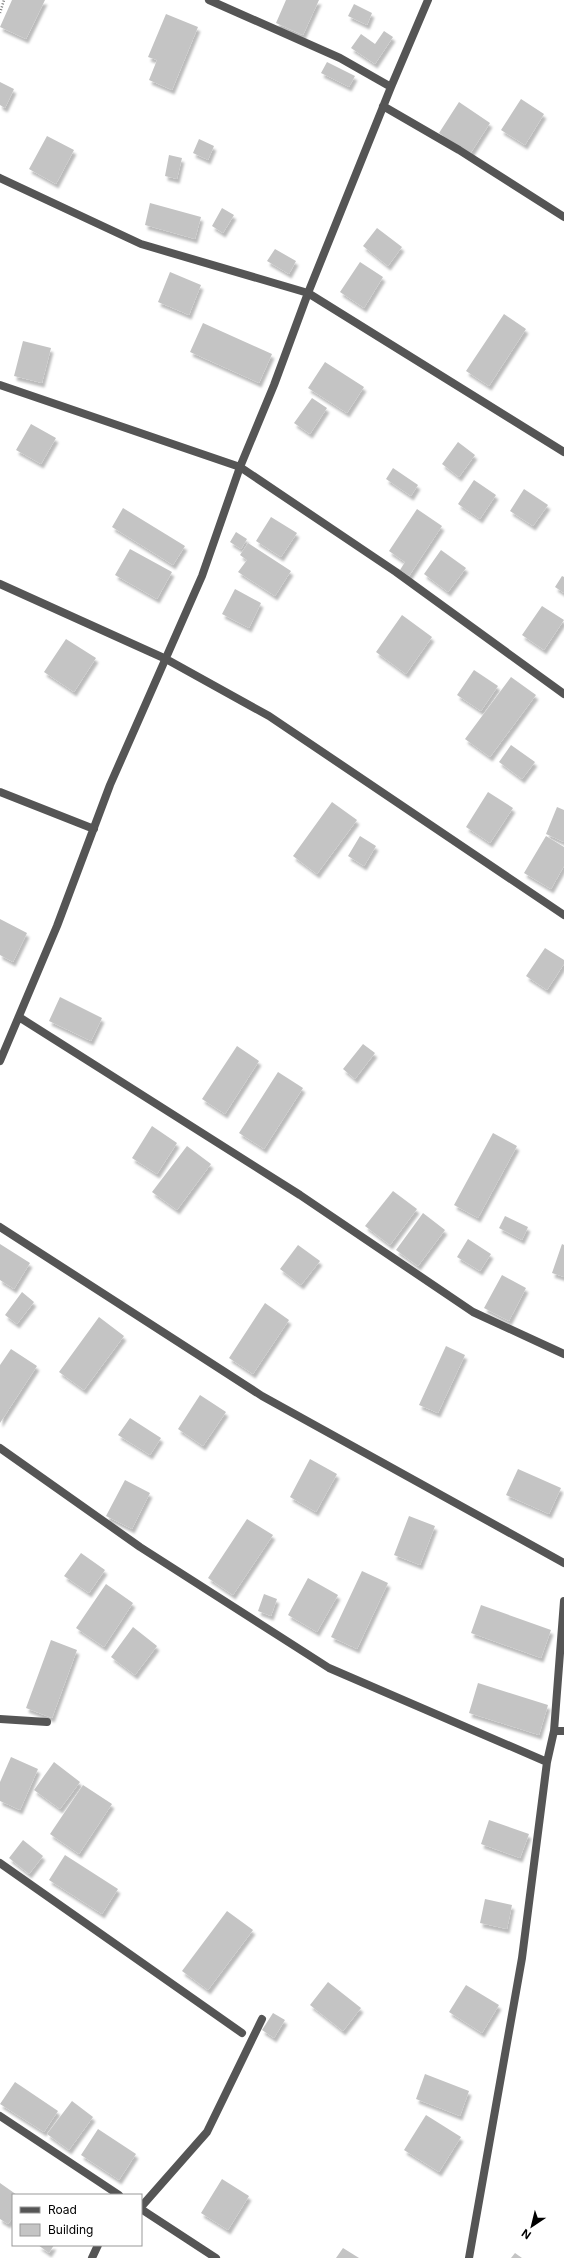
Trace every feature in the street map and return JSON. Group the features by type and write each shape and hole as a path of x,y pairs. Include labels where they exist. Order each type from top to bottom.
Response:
{"street":[{"path":"209,0 340,58 391,87"},
{"path":"0,1061 58,926 110,785 202,576 240,467 274,385 308,293 383,106 428,0"},
{"path":"383,106 459,150 564,217"},
{"path":"0,178 142,244 308,293 564,452"},
{"path":"0,384 240,467 396,572 564,694"},
{"path":"0,584 166,659 269,716 564,915"},
{"path":"0,792 94,829"},
{"path":"19,1017 300,1195 473,1312 564,1354"},
{"path":"0,1227 262,1396 564,1563"},
{"path":"0,1448 140,1547 329,1668 547,1762"},
{"path":"469,2258 522,1958 547,1762 554,1731 564,1601"},
{"path":"0,1719 47,1722"},
{"path":"554,1731 564,1731"},
{"path":"0,1863 242,2033"},
{"path":"142,2207 207,2132 262,2019"},
{"path":"0,2116 117,2194"},
{"path":"142,2209 216,2258"},
{"path":"92,2258 98,2246"}],"path":[{"path":"0,13 4,0"}],"building":[{"path":"12,0 45,0 26,39 0,27"},
{"path":"286,0 319,0 303,35 276,23"},
{"path":"354,4 372,13 367,25 348,16"},
{"path":"166,14 198,27 172,90 149,80 157,60 148,57"},
{"path":"384,31 393,37 375,64 351,48 361,34 375,44"},
{"path":"327,62 355,76 349,87 321,73"},
{"path":"0,82 14,89 5,108 0,105"},
{"path":"521,99 544,114 525,145 501,130"},
{"path":"459,102 490,123 470,154 439,133"},
{"path":"47,136 74,150 56,184 29,169"},
{"path":"199,139 214,146 208,160 193,153"},
{"path":"169,155 182,158 177,179 165,176"},
{"path":"150,203 201,217 195,239 145,225"},
{"path":"222,208 234,215 223,233 212,226"},
{"path":"377,228 402,247 388,266 363,246"},
{"path":"275,249 296,261 289,274 267,261"},
{"path":"360,262 383,277 364,308 340,292"},
{"path":"170,272 201,285 189,315 158,302"},
{"path":"504,314 526,329 489,386 466,371"},
{"path":"203,323 272,354 259,383 190,352"},
{"path":"23,341 51,348 42,383 14,376"},
{"path":"325,362 364,387 347,413 308,388"},
{"path":"312,398 327,408 310,434 294,423"},
{"path":"31,424 56,438 41,464 16,450"},
{"path":"458,442 475,455 459,477 442,464"},
{"path":"393,468 418,485 411,496 386,479"},
{"path":"474,480 496,495 480,519 458,504"},
{"path":"524,489 548,505 533,526 510,511"},
{"path":"123,508 185,546 173,565 112,527"},
{"path":"417,509 442,526 409,576 400,570 405,562 389,551"},
{"path":"271,517 297,533 281,557 256,541"},
{"path":"236,532 247,539 241,549 230,542"},
{"path":"248,543 291,571 275,596 238,572 247,560 240,555"},
{"path":"130,549 172,572 157,599 115,575"},
{"path":"441,550 466,568 448,592 424,574"},
{"path":"562,576 564,577 564,593 555,587"},
{"path":"235,589 261,603 249,628 222,614"},
{"path":"542,606 564,620 544,650 522,635"},
{"path":"402,615 432,637 406,674 376,652"},
{"path":"66,639 96,658 74,692 44,672"},
{"path":"474,670 498,686 481,711 457,695"},
{"path":"511,677 536,695 490,757 465,739"},
{"path":"511,745 535,762 522,779 499,762"},
{"path":"488,792 513,808 490,843 466,827"},
{"path":"332,802 357,820 317,874 293,856"},
{"path":"557,807 564,810 564,842 546,834"},
{"path":"360,836 376,846 364,866 348,856"},
{"path":"546,836 564,847 564,866 551,889 524,873"},
{"path":"0,919 27,933 13,962 0,955"},
{"path":"545,948 564,960 564,964 547,990 526,976"},
{"path":"60,997 102,1018 91,1041 49,1021"},
{"path":"363,1044 375,1053 355,1079 343,1069"},
{"path":"237,1046 259,1061 225,1114 202,1099"},
{"path":"278,1072 303,1088 264,1149 239,1133"},
{"path":"152,1126 177,1143 157,1174 132,1158"},
{"path":"493,1133 517,1146 478,1218 454,1205"},
{"path":"187,1146 211,1164 177,1210 152,1192"},
{"path":"393,1191 417,1209 390,1245 365,1226"},
{"path":"423,1213 445,1230 418,1266 396,1250"},
{"path":"505,1216 528,1227 522,1240 499,1228"},
{"path":"468,1239 491,1254 480,1271 457,1257"},
{"path":"0,1244 30,1263 14,1289 0,1280"},
{"path":"562,1244 564,1245 564,1277 552,1273"},
{"path":"298,1245 320,1261 301,1285 280,1269"},
{"path":"502,1275 526,1288 509,1321 484,1308"},
{"path":"22,1292 34,1302 17,1324 5,1315"},
{"path":"265,1303 289,1320 253,1374 229,1358"},
{"path":"99,1317 124,1336 84,1390 59,1372"},
{"path":"446,1346 465,1355 438,1413 419,1405"},
{"path":"11,1349 37,1366 0,1423 0,1365"},
{"path":"200,1395 226,1412 203,1446 178,1429"},
{"path":"130,1418 161,1438 150,1455 118,1435"},
{"path":"310,1459 337,1474 316,1512 290,1497"},
{"path":"518,1469 561,1488 549,1514 506,1495"},
{"path":"125,1480 150,1493 132,1529 106,1516"},
{"path":"409,1516 435,1526 420,1565 394,1555"},
{"path":"247,1519 273,1535 233,1595 208,1578"},
{"path":"81,1553 105,1570 89,1593 64,1576"},
{"path":"362,1571 388,1583 357,1649 331,1637"},
{"path":"308,1578 338,1595 317,1632 288,1615"},
{"path":"106,1584 133,1603 104,1647 76,1628"},
{"path":"264,1594 277,1599 271,1616 258,1611"},
{"path":"481,1605 551,1630 541,1658 471,1633"},
{"path":"133,1627 157,1646 135,1675 111,1657"},
{"path":"51,1640 77,1650 52,1718 26,1708"},
{"path":"478,1683 548,1705 539,1735 469,1713"},
{"path":"11,1757 38,1769 20,1810 0,1801 0,1782"},
{"path":"54,1762 80,1782 60,1809 34,1790"},
{"path":"83,1785 112,1804 79,1854 50,1834"},
{"path":"489,1820 529,1834 520,1858 481,1844"},
{"path":"23,1840 43,1856 29,1874 9,1858"},
{"path":"65,1855 118,1889 102,1914 49,1880"},
{"path":"485,1899 512,1905 507,1929 480,1923"},
{"path":"227,1911 253,1930 208,1990 182,1971"},
{"path":"328,1982 361,2008 343,2031 310,2005"},
{"path":"466,1985 499,2005 482,2033 449,2012"},
{"path":"273,2013 285,2020 274,2038 262,2030"},
{"path":"425,2074 469,2091 460,2116 416,2099"},
{"path":"15,2082 58,2111 44,2132 0,2104"},
{"path":"72,2101 93,2117 69,2150 47,2134"},
{"path":"426,2115 461,2137 439,2172 404,2150"},
{"path":"98,2129 136,2154 119,2180 81,2155"},
{"path":"222,2179 249,2196 228,2230 201,2213"},
{"path":"0,2183 16,2194 12,2194 12,2218 8,2224 0,2219"},
{"path":"39,2246 53,2246 49,2253"},
{"path":"343,2248 359,2258 336,2258"},
{"path":"515,2253 522,2258 511,2258"}]}
